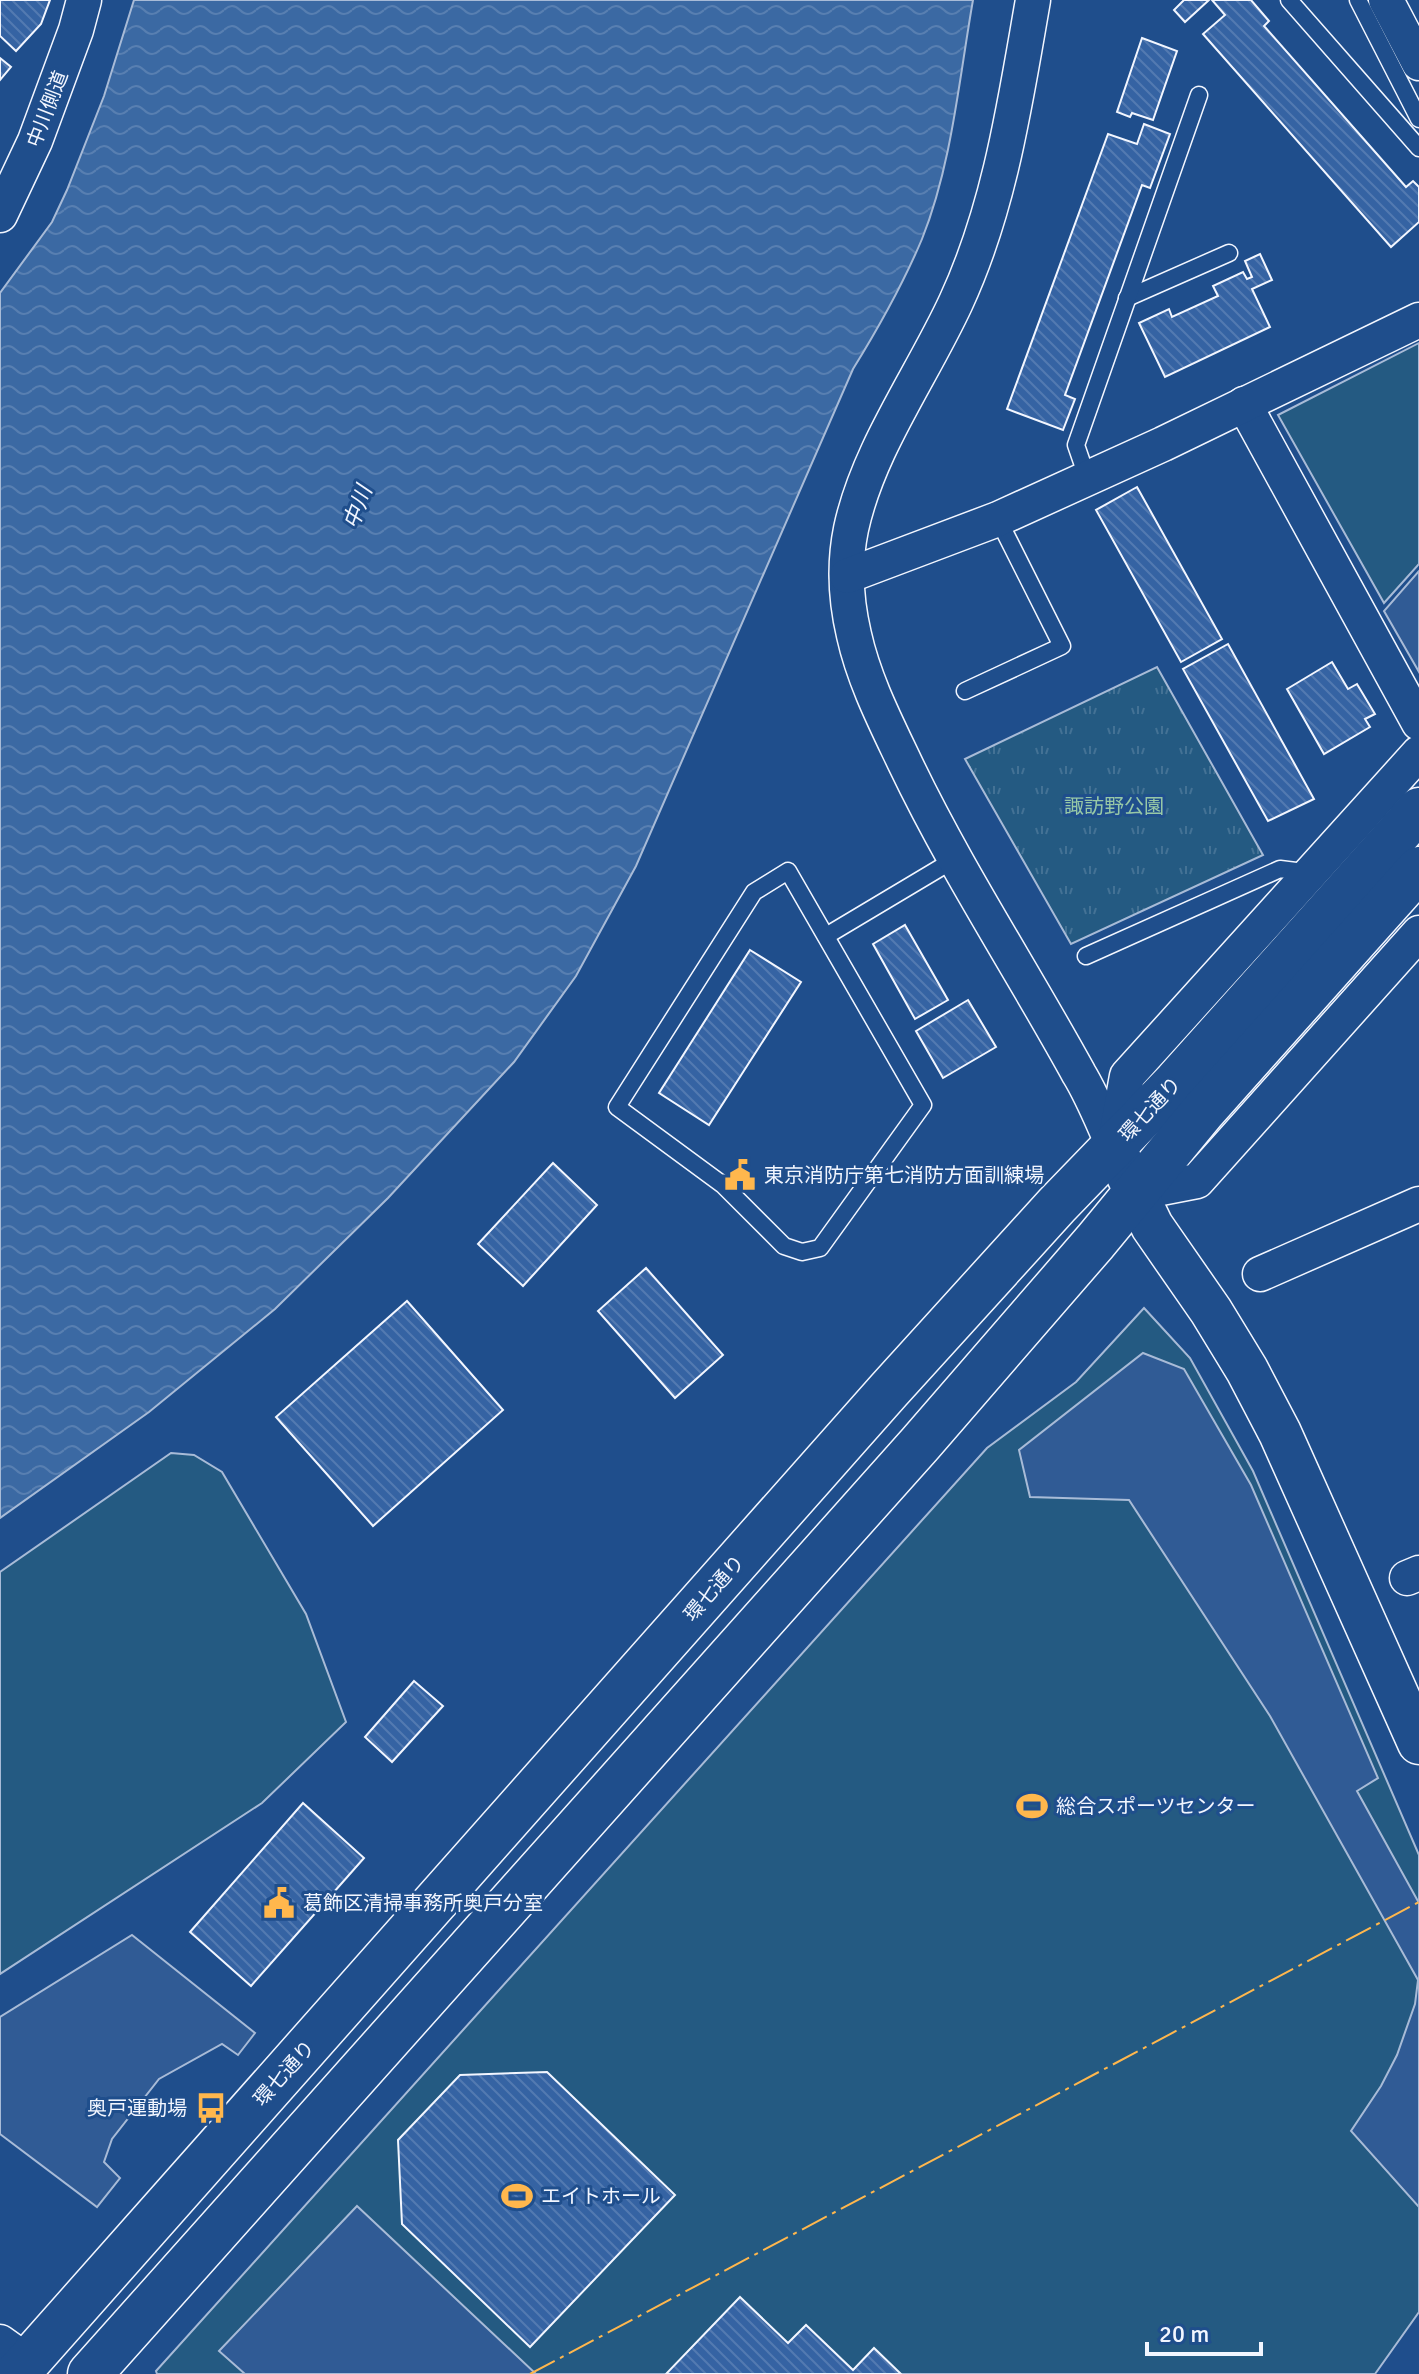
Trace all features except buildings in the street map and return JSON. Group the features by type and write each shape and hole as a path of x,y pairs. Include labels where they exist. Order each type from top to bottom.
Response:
{"main road":[{"name":"環七通り","path":"90,2374 920,1444 1135,1193 1190,1096 1419,810"},
{"name":"環七通り","path":"23,2363 1057,1205 1114,1147 1190,1096 1419,869"}],"street":[{"name":"中川側道","path":"0,215 35,141 84,0"},
{"path":"1033,0 1014,112 995,198 956,302 890,429 861,494 851,530 848,605 862,664 878,707 955,859 1081,1076 1135,1193 1169,1254 1211,1311 1247,1370 1280,1433 1419,1743"},
{"path":"1386,0 1419,63"},
{"path":"847,576 998,519 1419,320"},
{"path":"1244,404 1419,723"},
{"path":"1114,1147 1127,1076 1419,753"},
{"path":"1135,1193 1197,1181 1419,933"},
{"path":"1260,1274 1419,1204"}],"lane":[{"path":"1289,0 1419,148"},
{"path":"1358,0 1419,119"},
{"path":"1087,477 1076,445 1199,95"},
{"path":"1127,298 1229,253"},
{"path":"965,691 1062,646 998,519"},
{"path":"826,936 955,859"},
{"path":"1086,956 1280,869 1296,871 1305,879"},
{"path":"788,871 826,936 923,1105 820,1248 802,1252 784,1246 723,1185 617,1107 754,892 788,871"}],"green space":[{"path":"1419,343 1419,564 1384,603 1278,415"},
{"name":"諏訪野公園","path":"1157,667 1263,855 1071,944 965,759"},
{"name":"総合スポーツセンター","path":"1144,1308 1190,1358 1253,1471 1419,1855 1419,2312 1375,2374 157,2374 156,2371 987,1448 1076,1382"},
{"path":"171,1453 194,1455 222,1472 306,1614 346,1722 262,1803 0,1974 0,1572"}],"shaded area":[{"path":"1419,571 1419,672 1384,611"},
{"path":"1143,1353 1184,1369 1251,1485 1378,1778 1357,1791 1419,1903 1419,2207 1351,2131 1397,2055 1415,2004 1418,1980 1270,1716 1129,1500 1030,1497 1019,1450"},
{"path":"132,1935 255,2033 238,2055 222,2044 159,2079 112,2139 104,2162 120,2178 97,2207 0,2134 0,2017"},
{"path":"357,2206 536,2374 245,2374 219,2351"}],"water":[{"name":"中川","path":"134,0 973,0 948,151 922,239 890,305 853,369 636,866 576,976 514,1062 388,1198 275,1309 149,1412 0,1518 0,293 52,222 67,190 104,96"}],"power":[{"path":"530,2374 1419,1902"}],"place":[{"name":"東京消防庁第七消防方面訓練場","path":"740,1175"},
{"name":"総合スポーツセンター","path":"1032,1806"},
{"name":"葛飾区清掃事務所奥戸分室","path":"279,1903"},
{"name":"奥戸運動場","path":"211,2108"},
{"name":"エイトホール","path":"517,2196"}]}
